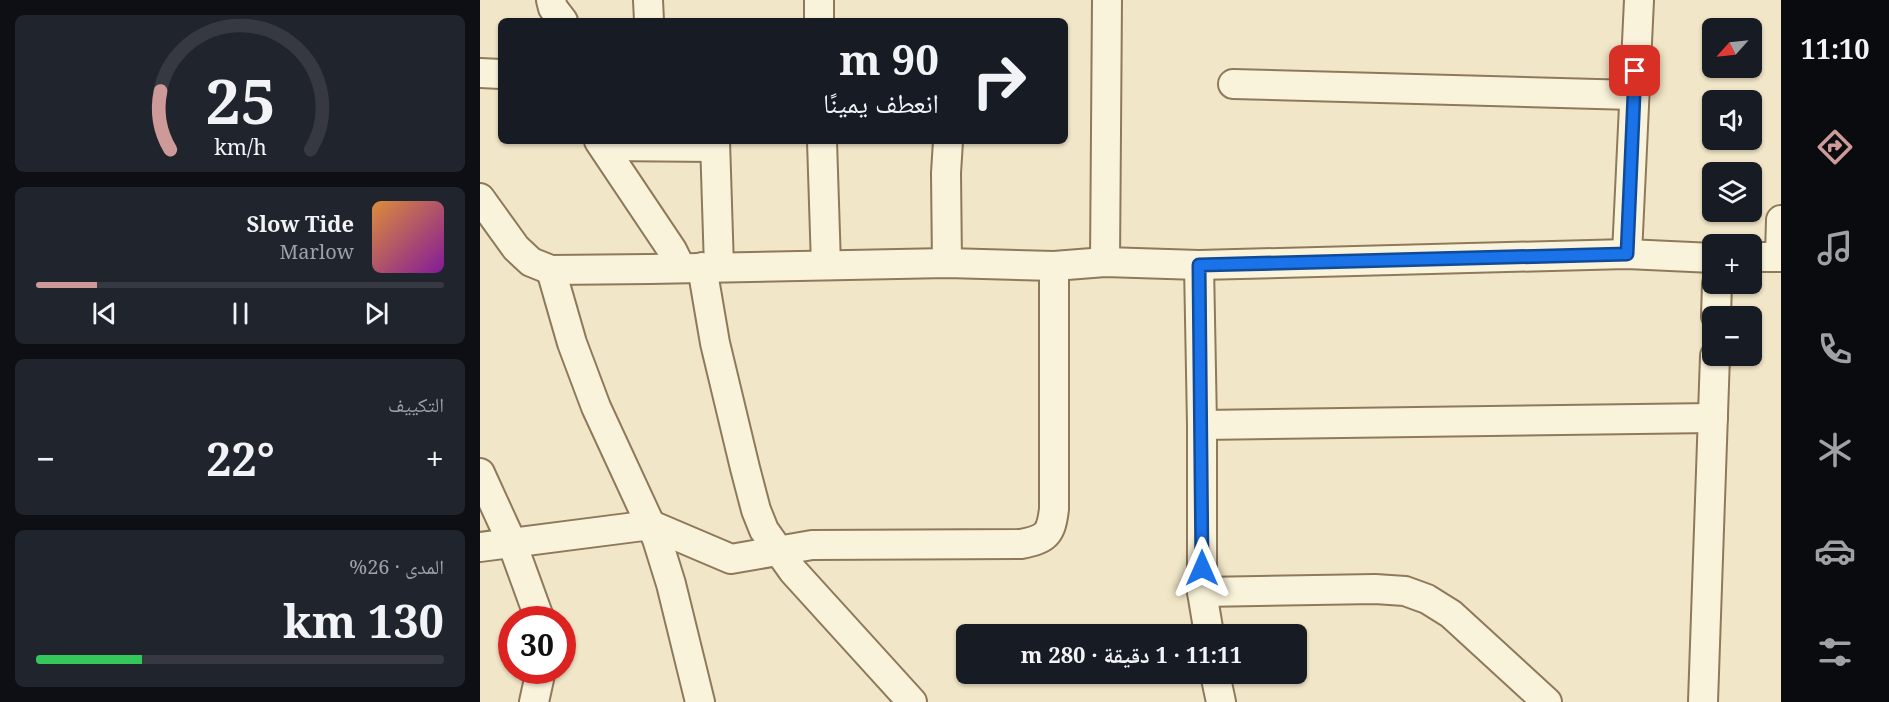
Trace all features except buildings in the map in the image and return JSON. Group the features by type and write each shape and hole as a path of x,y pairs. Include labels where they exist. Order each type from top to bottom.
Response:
{"street":[{"path":"551,0 553,8 561,18"},
{"path":"648,0 650,18"},
{"path":"819,0 819,18"},
{"path":"1105,262 1107,0"},
{"path":"1627,254 1639,0"},
{"path":"480,73 498,74"},
{"path":"1233,84 1633,95"},
{"path":"603,144 672,250 701,267"},
{"path":"715,144 701,267 715,343 756,510 764,530 793,571 912,702"},
{"path":"822,144 826,265"},
{"path":"947,263 948,144"},
{"path":"480,198 516,248 531,262 551,270 947,263 1054,266 1105,262 1199,265 1627,254 1702,257"},
{"path":"1771,257 1781,220"},
{"path":"1199,265 1202,592 1207,624"},
{"path":"480,547 651,525 731,559 812,545 1021,544 1036,541 1047,535 1052,526 1054,509 1054,266"},
{"path":"551,270 572,343 596,407 651,525 671,584 700,702"},
{"path":"1703,702 1715,366"},
{"path":"1202,425 1713,418"},
{"path":"480,473 512,543 535,606"},
{"path":"1202,592 1375,589 1405,591 1427,599 1451,614 1541,701"},
{"path":"534,702 538,684"},
{"path":"1217,684 1221,702"}],"route":[{"path":"1202,568 1199,265 1627,254 1635,71"}]}
